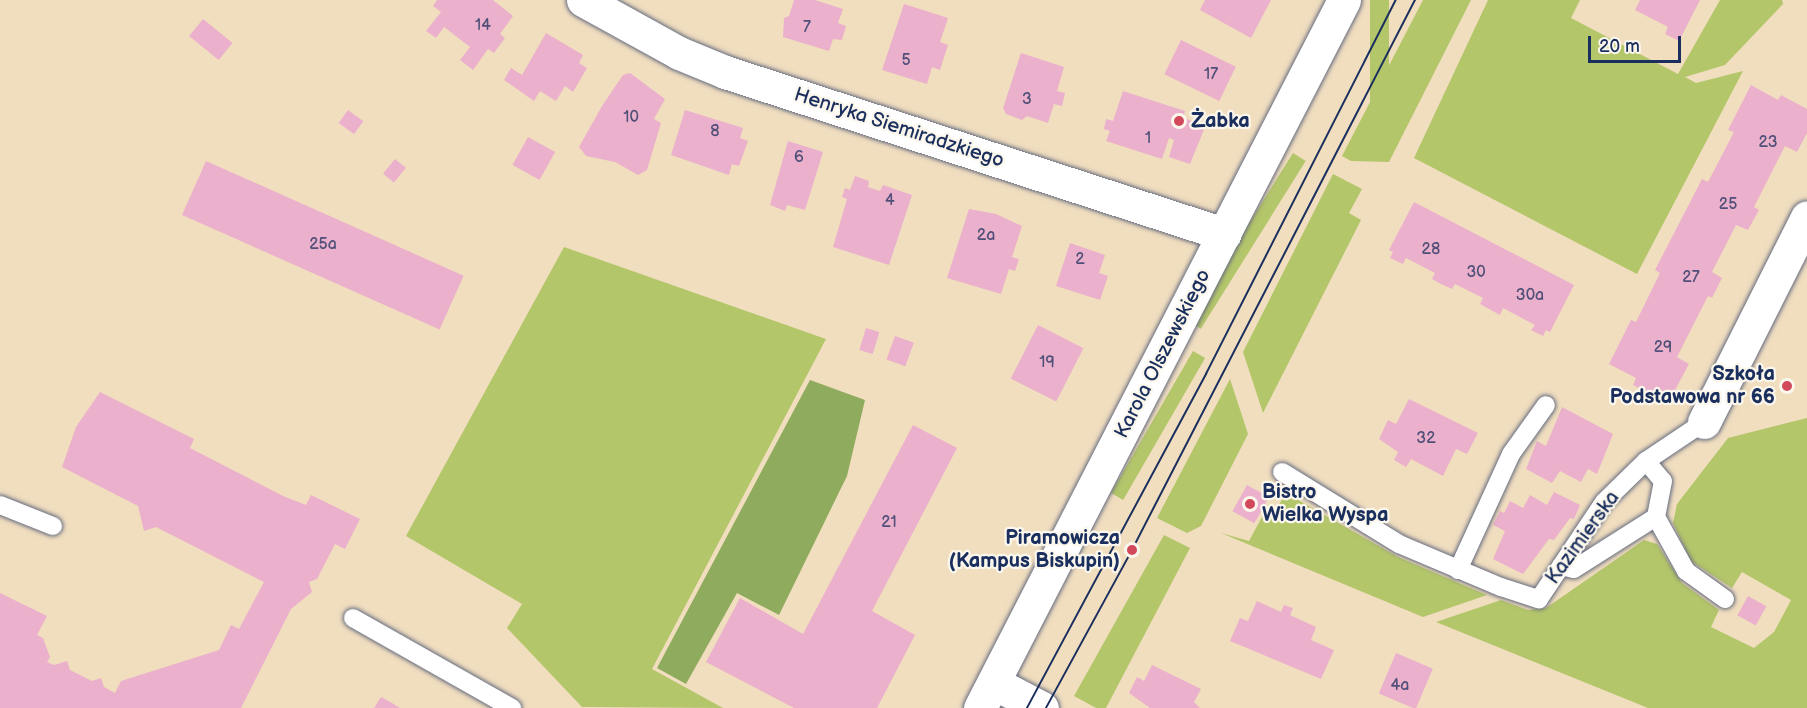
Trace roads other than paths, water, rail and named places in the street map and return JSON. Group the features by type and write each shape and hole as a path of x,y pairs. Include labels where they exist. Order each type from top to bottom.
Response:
{"street":[{"name":"Henryka Siemiradzkiego","path":"583,0 679,53 725,72 1224,234"},
{"name":"Karola Olszewskiego","path":"987,695 1344,0"},
{"name":"Kazimierska","path":"1704,422 1807,217"},
{"path":"987,695 1042,708"}],"lane":[{"path":"1282,472 1399,544 1458,570 1511,454 1546,405"},
{"name":"Kazimierska","path":"1458,570 1539,598 1604,502 1646,461 1704,422"},
{"path":"1646,461 1662,481 1656,517 1686,571 1725,599"},
{"path":"0,505 53,526"},
{"path":"1561,566 1574,569 1656,517"},
{"path":"353,618 512,708"}],"tram line":[{"path":"1027,708 1206,374 1396,0"},
{"path":"1046,708 1132,550 1415,0"}],"place":[{"name":"Żabka","path":"1179,121"},
{"name":"Szkoła Podstawowa nr 66","path":"1787,386"},
{"name":"Bistro Wielka Wyspa","path":"1250,504"},
{"name":"Piramowicza (Kampus Biskupin)","path":"1132,550"}]}
